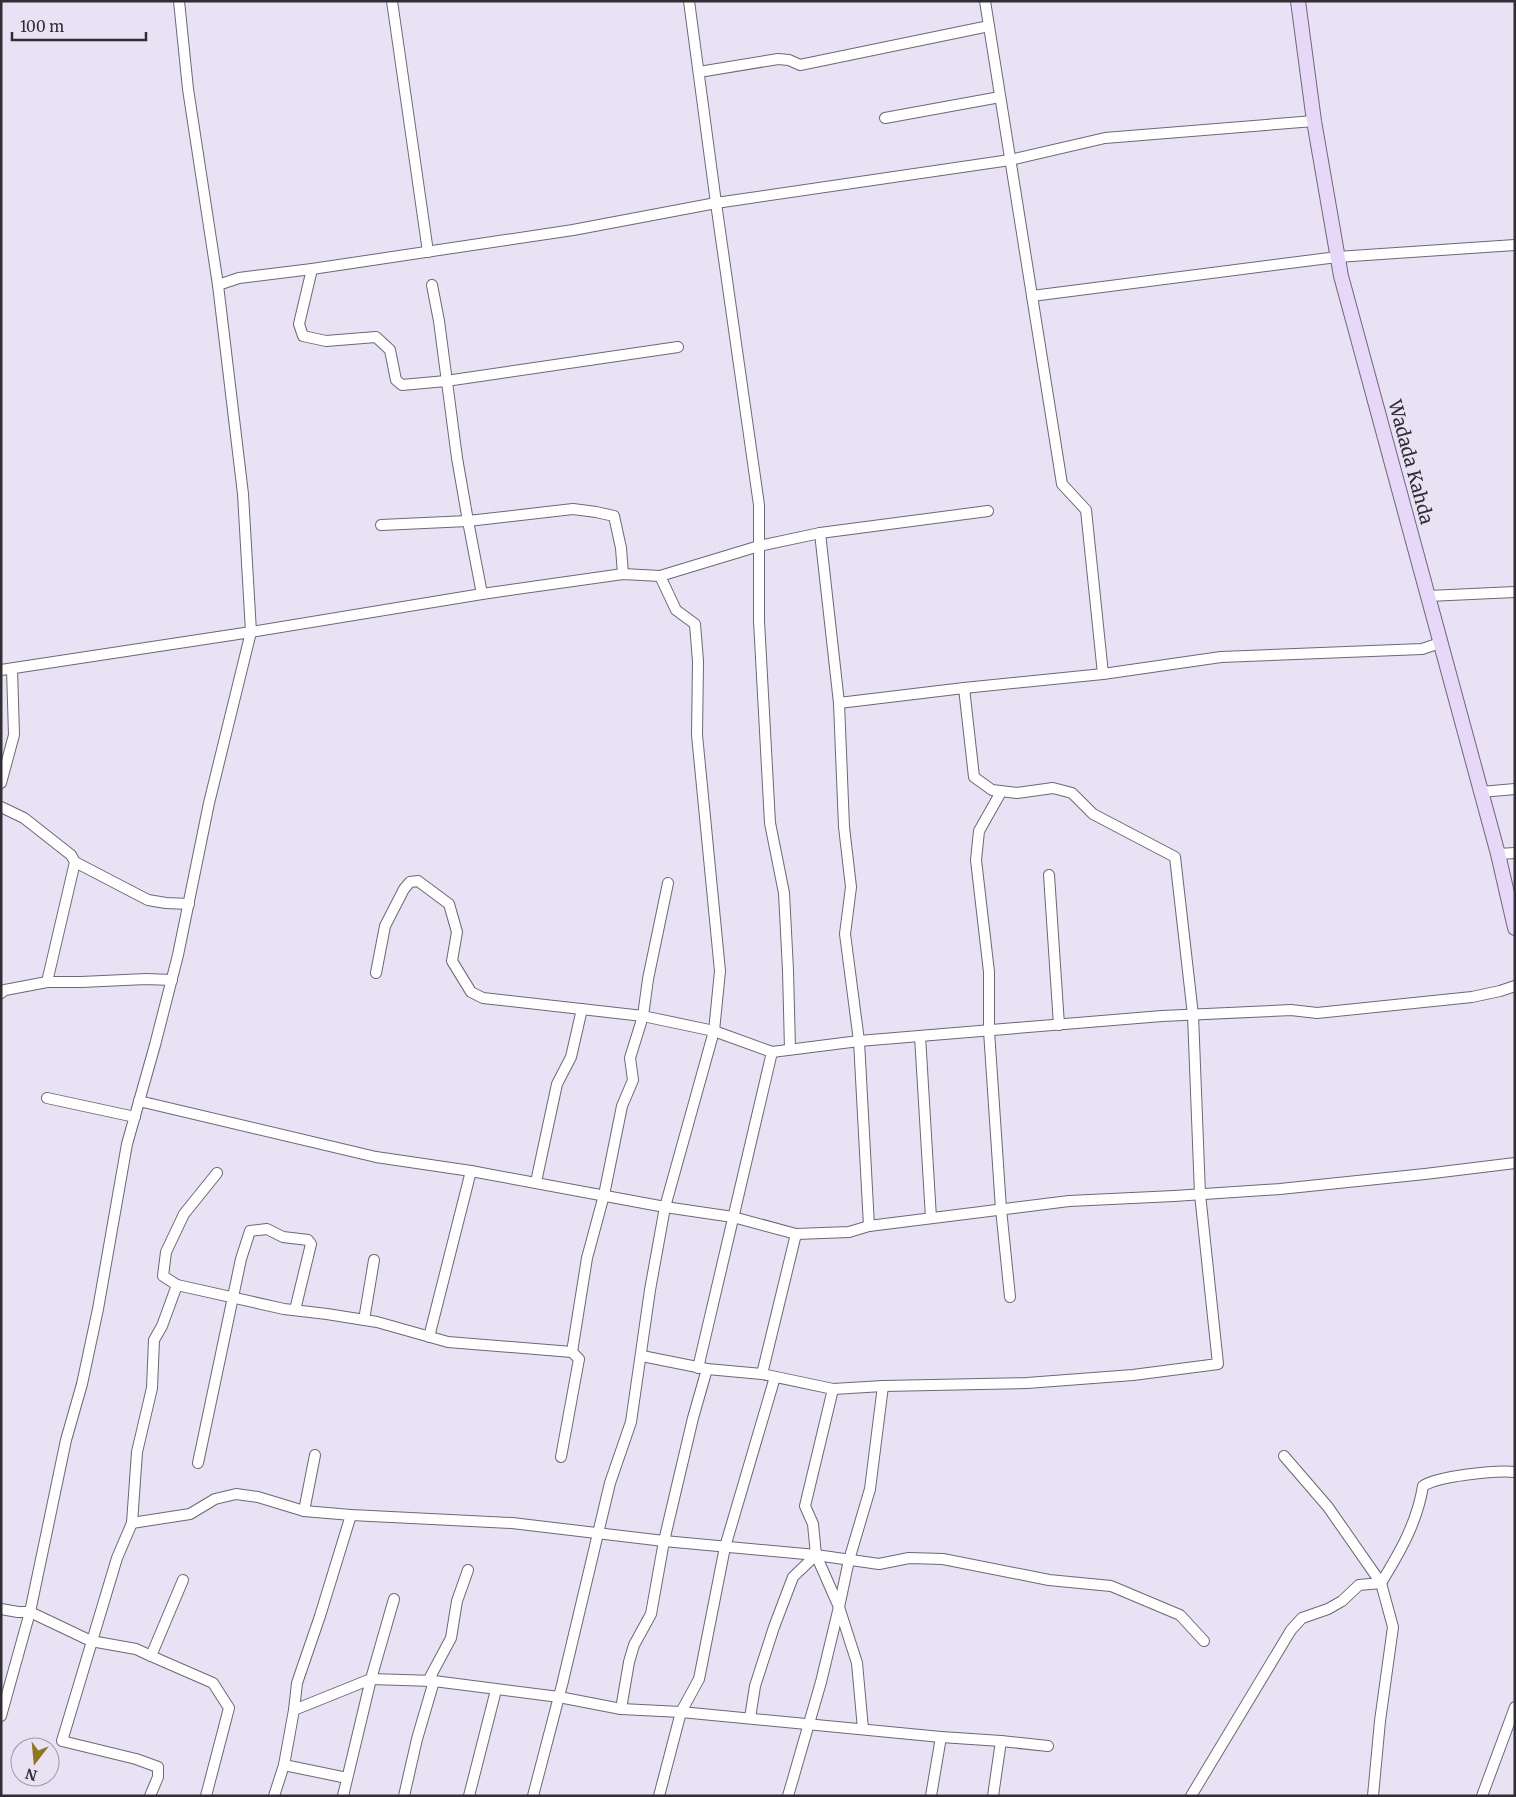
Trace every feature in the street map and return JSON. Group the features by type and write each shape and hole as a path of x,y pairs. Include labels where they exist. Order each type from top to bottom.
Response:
{"main road":[{"name":"Wadada Kahda","path":"1298,1 1314,121 1341,276 1498,854 1515,928"}],"street":[{"path":"1,1716 30,1612 66,1440 82,1384 98,1309 127,1144 172,980 209,804 251,632 243,494 218,285 188,89 179,1"},
{"path":"392,1 428,252"},
{"path":"690,1 716,203 759,505 759,621 770,823 784,893 790,1049"},
{"path":"985,1 1062,484 1086,510 1103,674"},
{"path":"699,72 778,59 789,60 800,65 989,26"},
{"path":"885,118 1000,96"},
{"path":"218,285 239,278 573,230 716,203 1010,160 1104,138 1314,121"},
{"path":"1032,296 1337,257 1515,245"},
{"path":"312,269 298,324 303,336 326,341 376,337 390,350 396,380 402,385 446,381 678,347"},
{"path":"432,285 439,321 463,500 482,594"},
{"path":"381,526 468,521 573,509 614,516 621,548 623,574"},
{"path":"1,670 482,594 623,574 660,576 759,546 820,532 988,511"},
{"path":"820,532 839,703 844,827 851,887 845,934 859,1041 870,1226"},
{"path":"532,1796 559,1697 610,1484 631,1422 664,1207 714,1031 720,971 697,735 698,661 695,624 676,610 660,576"},
{"path":"1428,596 1515,592"},
{"path":"839,703 1103,674 1221,657 1422,649 1440,643"},
{"path":"1,783 14,735 12,669"},
{"path":"642,1356 703,1368 762,1374 833,1389 1026,1383 1133,1375 1218,1364 1200,1194 1193,1015 1175,857 1093,814 1072,793 1053,788 1017,793 1002,792 992,790 974,777 964,688"},
{"path":"1481,792 1515,789"},
{"path":"1002,792 979,831 976,860 989,972 989,1031 1001,1209 1010,1297"},
{"path":"1,806 24,818 71,855 75,862 148,900 189,904"},
{"path":"1498,854 1515,853"},
{"path":"46,982 75,862"},
{"path":"1050,876 1059,1025"},
{"path":"376,973 385,926 404,889 410,882 418,882 449,904 458,932 452,961 471,992 483,998 643,1016 714,1031 772,1052 859,1041 1193,1015 1291,1010 1316,1013 1472,997 1515,986"},
{"path":"572,1352 587,1258 604,1195 622,1106 633,1080 630,1058 643,1016 648,979 668,883"},
{"path":"3,994 46,982 146,978 172,980"},
{"path":"536,1182 557,1084 571,1057 582,1009"},
{"path":"920,1036 931,1218"},
{"path":"621,1709 629,1662 634,1645 651,1614 664,1540 693,1418 733,1218 772,1052"},
{"path":"47,1098 135,1117"},
{"path":"139,1101 376,1157 536,1182 664,1207 733,1218 796,1234 849,1232 870,1226 1069,1201 1299,1187 1515,1163"},
{"path":"429,1337 471,1171"},
{"path":"216,1172 184,1214 166,1252 163,1276 177,1285 284,1309 364,1320 448,1342 572,1352 579,1359 560,1458"},
{"path":"198,1463 232,1297 250,1231 267,1229 283,1237 308,1240 311,1244 295,1310"},
{"path":"762,1374 796,1234"},
{"path":"364,1320 374,1260"},
{"path":"150,1796 158,1777 158,1767 136,1759 62,1742 117,1558 132,1523 137,1452 152,1388 154,1340 162,1326 177,1285"},
{"path":"659,1796 681,1712 699,1679 726,1547 775,1377"},
{"path":"788,1796 821,1682 849,1560 870,1489 883,1386"},
{"path":"833,1389 805,1506 812,1524 816,1555 839,1607 857,1663 863,1729"},
{"path":"304,1511 315,1456"},
{"path":"1284,1456 1328,1507 1381,1583 1394,1627 1380,1722 1373,1796"},
{"path":"1381,1583 1401,1550 1420,1508 1423,1486 1431,1481 1480,1473 1515,1472"},
{"path":"132,1523 190,1514 215,1499 236,1494 258,1496 304,1511 512,1523 816,1555 879,1564 909,1558 943,1559 1048,1580 1111,1586 1180,1616 1204,1641"},
{"path":"274,1796 284,1766 297,1683 351,1515"},
{"path":"750,1718 755,1686 793,1577 816,1555"},
{"path":"404,1796 431,1681 451,1638 457,1601 468,1570"},
{"path":"152,1656 183,1580"},
{"path":"1191,1796 1291,1630 1302,1618 1328,1609 1342,1601 1359,1585 1381,1583"},
{"path":"343,1796 371,1679 394,1599"},
{"path":"1,1610 30,1612 91,1641 136,1649 213,1682 230,1708 206,1796"},
{"path":"294,1710 371,1679 431,1681 559,1697 621,1709 808,1723 1048,1746"},
{"path":"469,1796 496,1690"},
{"path":"1482,1796 1515,1707"},
{"path":"931,1796 941,1737"},
{"path":"993,1796 1001,1740"},
{"path":"284,1766 347,1778"}]}
